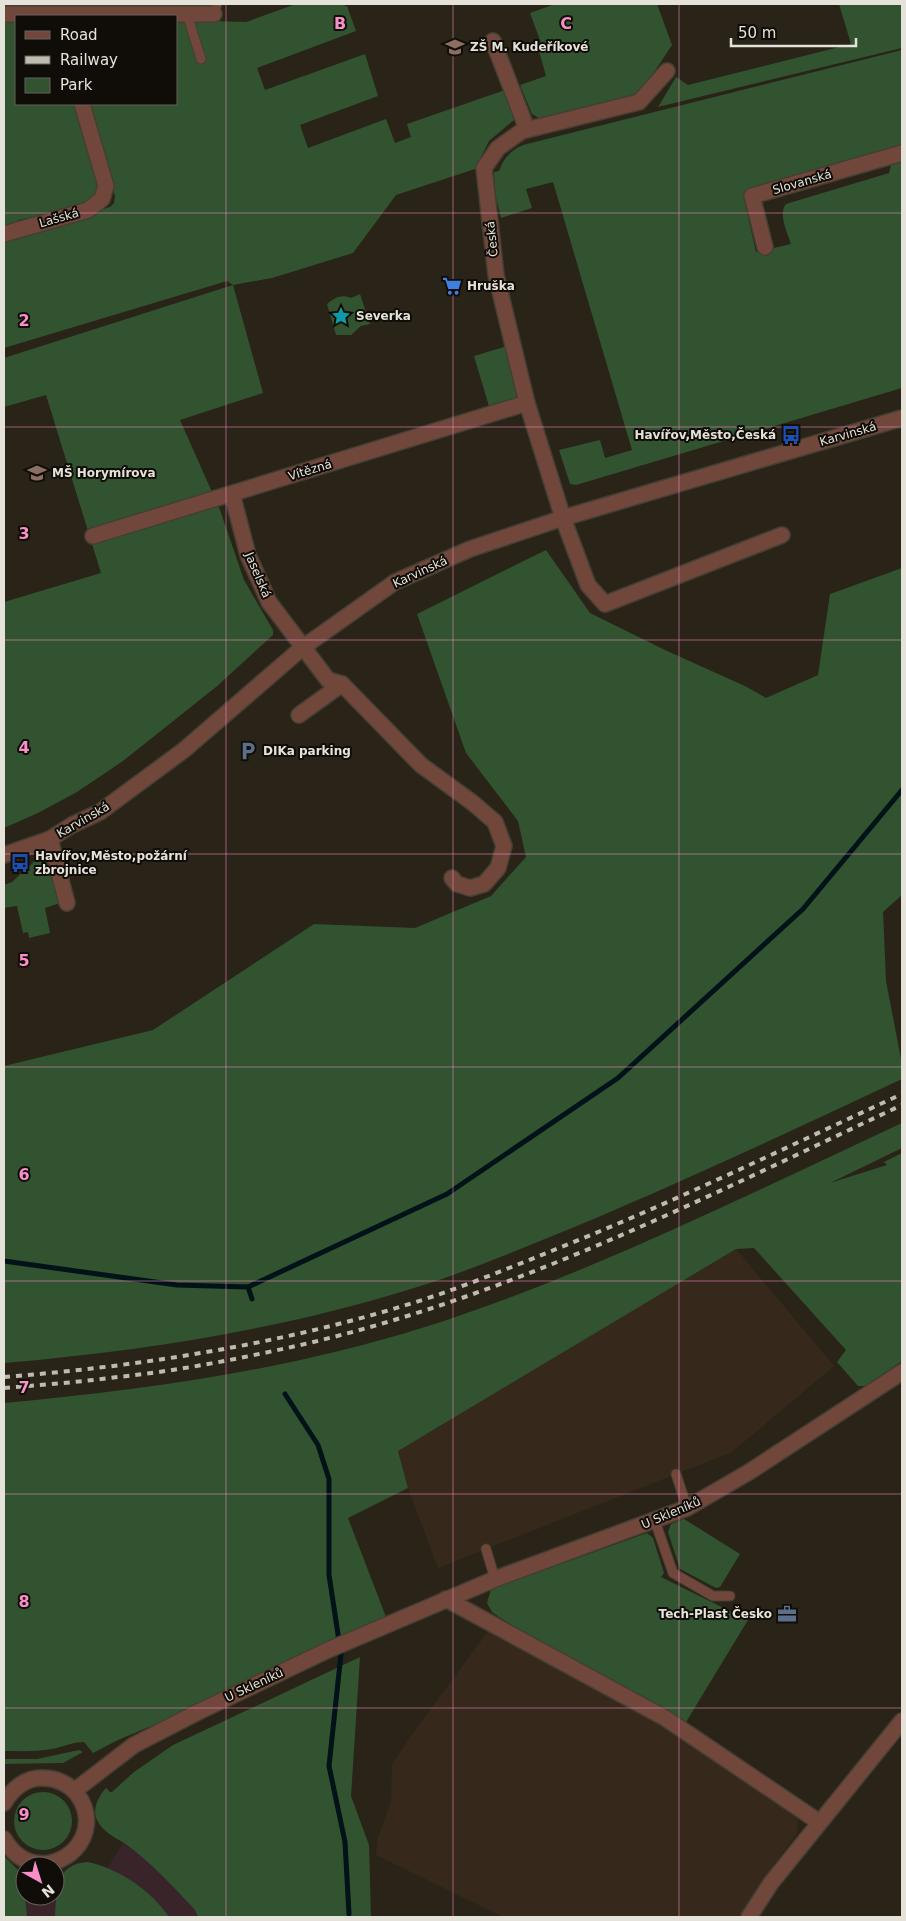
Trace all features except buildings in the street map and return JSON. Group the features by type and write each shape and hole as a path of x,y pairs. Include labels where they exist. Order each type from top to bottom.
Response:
{"street":[{"path":"4,14 187,14 215,9"},
{"path":"493,41 527,129"},
{"name":"Česká","path":"667,71 639,102 522,130 498,148 484,168 496,276 527,403 563,518 588,585 605,604 782,535"},
{"name":"Lašská","path":"4,234 88,210 102,199 106,186 82,105"},
{"name":"Slovanská","path":"765,247 752,196 902,153"},
{"name":"Vítězná","path":"93,536 527,403"},
{"name":"Karvinská","path":"4,855 50,839 72,825 100,812 184,750 302,648 395,582 470,550 563,518 902,418"},
{"name":"Jaselská","path":"232,494 248,555 259,580 269,602 294,632 302,648 328,680 342,684 421,765 473,803 495,822 504,846 498,868 484,884 470,888 457,884 452,878"},
{"path":"299,715 342,684"},
{"path":"50,839 67,903"},
{"name":"U Skleníků","path":"74,1791 134,1745 328,1650 495,1579 687,1508 749,1472 902,1372"},
{"path":"446,1599 665,1718 819,1822"},
{"path":"749,1917 771,1884 819,1822 902,1721"},
{"path":"4,1803 10,1793 19,1785 30,1780 54,1779 74,1791 84,1808 86,1819 82,1838 70,1855 51,1863 29,1862 9,1848 4,1839"}],"lane":[{"path":"187,14 201,59"},
{"path":"676,1474 687,1508"},
{"path":"654,1521 673,1573 713,1596 730,1596"},
{"path":"486,1549 495,1579"}],"shaded area":[{"path":"736,1249 834,1366 732,1452 438,1568 408,1488 398,1451"},
{"path":"489,1630 664,1728 794,1812 798,1819 797,1833 770,1870 740,1917 503,1917 376,1855 378,1837 391,1802 392,1764"},
{"path":"123,1843 143,1857 195,1910 198,1917 4,1917 4,1856 15,1867 15,1906 65,1906 65,1871 67,1869 76,1863 88,1862 107,1869"}],"green space":[{"path":"296,4 344,4 347,6 356,31 257,68 265,90 365,54 378,96 300,125 308,148 386,119 395,143 411,137 407,124 505,90 514,120 489,141 475,169 396,195 353,253 272,278 233,285 227,281 4,348 4,238 110,207 114,203 115,196 86,105 178,105 178,20 246,22"},
{"path":"555,4 657,4 672,45 639,95 542,120 532,114 520,85 546,76 537,44 541,43 530,13"},
{"path":"839,4 902,4 902,48 658,107 676,77 688,85 851,44"},
{"path":"4,19 15,19 15,105 77,105 99,184 96,193 89,202 28,222 27,218 18,220 19,225 4,229"},
{"path":"902,50 902,148 743,195 756,252 791,244 783,218 786,204 889,173 892,161 902,158 902,388 576,485 570,484 559,450 600,440 605,458 632,450 553,182 526,189 532,208 501,218 495,194 494,172 499,171 511,152 523,145"},
{"path":"233,285 263,393 180,420 220,510 244,580 273,630 273,635 216,687 123,761 77,792 38,813 4,828 4,602 101,573 46,395 4,407 4,358"},
{"path":"360,294 370,324 361,326 351,335 336,335 327,304 339,297 351,298"},
{"path":"511,345 523,401 491,413 474,356"},
{"path":"546,550 590,613 747,687 766,698 818,675 830,594 902,568 902,895 883,912 886,981 902,1064 902,1079 635,1201 479,1266 411,1289 311,1316 210,1337 107,1352 4,1363 4,1066 153,1030 314,924 415,928 491,896 526,857 518,821 466,753 417,614"},
{"path":"40,856 51,865 60,903 45,908 50,933 29,938 28,932 23,933 17,906 4,908 4,885 12,882"},
{"path":"902,1123 902,1148 830,1183 887,1165 884,1162 902,1153 902,1361 865,1386 858,1386 837,1362 846,1350 754,1248 736,1249 398,1451 408,1488 348,1518 386,1617 93,1753 84,1742 46,1750 4,1751 4,1403 163,1385 269,1367 373,1342 425,1327 486,1306 607,1259"},
{"path":"684,1519 740,1554 720,1587 716,1588 680,1569 668,1532 671,1524"},
{"path":"647,1533 653,1538 664,1573 661,1577 748,1620 683,1727 499,1617 492,1612 487,1603 491,1589"},
{"path":"360,1657 351,1796 369,1845 371,1917 198,1917 195,1910 152,1866 99,1824 95,1812 98,1799 106,1788 112,1792 134,1772 173,1745"},
{"path":"79,1750 83,1752 63,1763 4,1764 4,1759 37,1759"},
{"path":"37,1792 49,1792 64,1800 72,1815 72,1827 64,1842 49,1850 37,1850 22,1842 14,1827 14,1815 22,1800"},
{"path":"4,1856 15,1867 15,1906 26,1906 27,1917 4,1917"},
{"path":"88,1862 123,1875 153,1898 169,1917 55,1917 56,1906 65,1906 65,1872 77,1864"}],"waterway":[{"path":"4,1261 177,1285 248,1287 447,1194 618,1078 803,909 902,790"},
{"path":"248,1287 252,1299"},
{"path":"285,1394 318,1445 329,1479 329,1575 341,1654 329,1766 345,1842 349,1914"}],"railway":[{"path":"4,1377 108,1367 212,1351 315,1330 416,1302 598,1232 902,1094"},
{"path":"4,1388 185,1368 296,1346 375,1326 453,1301 530,1273 605,1242 755,1175 902,1105"}],"place":[{"name":"ZŠ M. Kudeříkové","path":"455,47"},
{"name":"Hruška","path":"452,286"},
{"name":"Severka","path":"341,316"},
{"name":"Havířov,Město,Česká","path":"791,435"},
{"name":"MŠ Horymírova","path":"37,473"},
{"name":"DIKa parking","path":"248,751"},
{"name":"Havířov,Město,požární zbrojnice","path":"20,863"},
{"name":"Tech-Plast Česko","path":"787,1614"}]}
